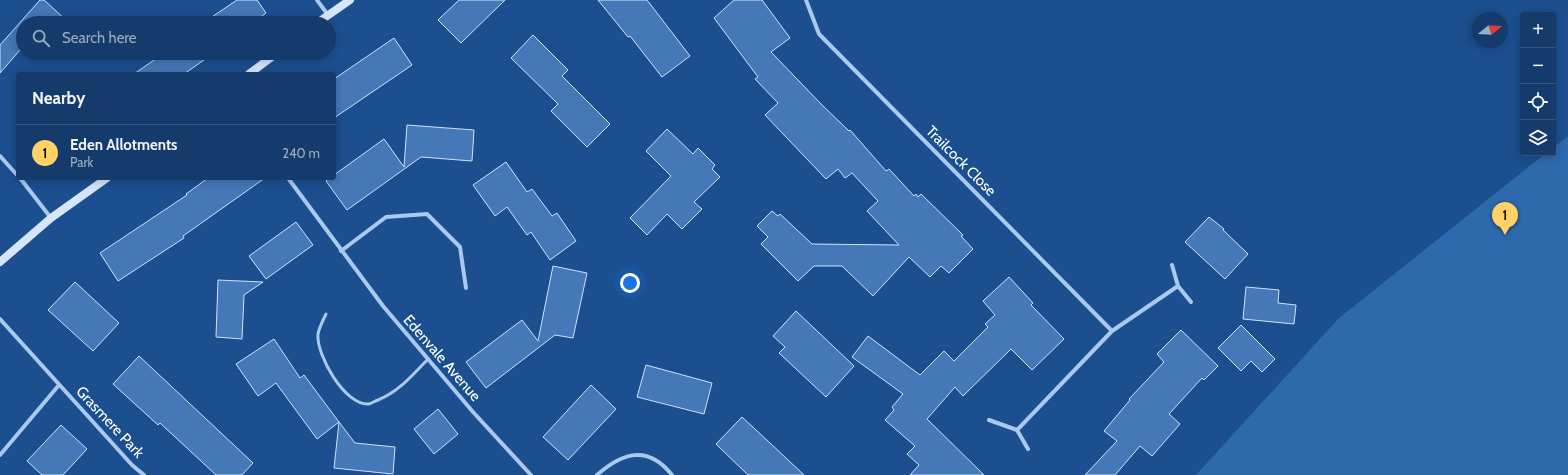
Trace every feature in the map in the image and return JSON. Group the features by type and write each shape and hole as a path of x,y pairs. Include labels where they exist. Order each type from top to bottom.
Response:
{"street":[{"path":"317,0 328,15 350,0"},
{"name":"Trailcock Close","path":"806,0 819,34 1112,331"},
{"path":"252,72 268,60"},
{"path":"0,156 16,174"},
{"path":"22,180 51,218"},
{"path":"0,262 51,218 104,180"},
{"name":"Edenvale Avenue","path":"289,180 382,306 472,412 531,475"},
{"path":"341,250 386,217 427,214 460,247 466,288"},
{"path":"1172,265 1178,286 1191,302"},
{"path":"1017,430 1112,331 1178,286"},
{"name":"Grasmere Park","path":"0,319 132,465 144,475"},
{"name":"Grasmere Park","path":"0,456 59,385"},
{"path":"989,420 1017,430 1028,449"},
{"path":"597,475 616,460 638,454 650,457 663,465 672,475"}],"lane":[{"path":"326,314 318,335 323,358 336,382 351,398 368,404 388,396 408,381 427,360"}],"shaded area":[{"path":"1568,136 1568,475 1196,475 1339,318 1542,156 1556,156 1556,146"}],"building":[{"path":"40,0 44,0 62,16 26,16"},
{"path":"237,0 257,0 266,13 262,16 213,16"},
{"path":"459,0 505,0 461,43 438,20"},
{"path":"598,0 647,0 690,56 662,77 630,36 628,37"},
{"path":"734,0 762,0 790,38 771,52 822,105 849,131 850,130 886,171 889,169 914,196 916,194 918,197 921,194 963,235 961,236 973,249 949,273 941,266 930,277 909,257 873,296 842,266 814,266 798,281 761,244 768,237 757,226 772,211 778,216 780,214 812,244 899,245 867,211 878,201 852,173 845,178 838,169 826,179 765,115 778,103 755,79 758,77 714,18"},
{"path":"16,27 16,55 0,73 0,45"},
{"path":"533,35 568,70 562,76 610,124 587,147 551,111 558,104 511,58"},
{"path":"394,38 412,65 336,117 336,78"},
{"path":"154,60 204,60 187,72 137,72"},
{"path":"407,125 474,130 472,161 421,157 347,210 326,181 336,180 336,174 384,139 404,167"},
{"path":"667,129 693,154 698,148 715,165 712,169 720,177 694,202 702,209 682,229 667,214 647,235 630,218 671,176 646,151"},
{"path":"506,162 527,192 532,189 552,216 557,213 576,241 550,260 531,232 527,235 507,207 495,216 473,185"},
{"path":"205,180 262,180 183,236 184,238 118,281 100,253 187,195 186,194"},
{"path":"1209,217 1224,229 1223,230 1248,254 1225,279 1185,242"},
{"path":"296,222 313,245 266,279 249,256"},
{"path":"553,266 587,273 573,338 555,335 486,388 466,362 522,320 538,341"},
{"path":"1009,277 1033,303 1031,305 1064,339 1032,370 1011,349 963,396 955,387 927,419 984,475 910,475 919,465 907,454 915,446 885,420 894,410 892,407 903,394 852,357 868,336 920,375 944,351 954,361 988,327 985,324 995,315 983,301"},
{"path":"218,280 263,282 244,295 242,339 216,337"},
{"path":"75,282 119,323 93,351 48,310"},
{"path":"1246,287 1279,290 1278,303 1296,305 1294,324 1243,319"},
{"path":"796,311 854,366 826,397 779,353 785,347 773,336"},
{"path":"1241,325 1275,359 1262,372 1251,361 1241,371 1218,348"},
{"path":"1181,330 1218,366 1204,380 1202,378 1169,414 1180,424 1152,456 1140,446 1115,475 1085,475 1117,441 1104,431 1130,400 1129,399 1164,362 1157,354"},
{"path":"274,339 300,378 304,375 339,422 317,439 276,383 258,396 236,364"},
{"path":"139,356 253,463 242,475 216,475 160,423 158,425 113,384"},
{"path":"646,365 712,383 704,414 637,397"},
{"path":"591,385 616,409 568,460 543,437"},
{"path":"438,409 458,434 434,454 414,429"},
{"path":"742,417 804,475 748,475 716,444"},
{"path":"339,422 355,443 395,447 393,474 334,468"},
{"path":"61,425 87,449 63,475 42,475 27,461"}],"place":[{"name":"Eden Allotments","path":"1505,235"}]}
